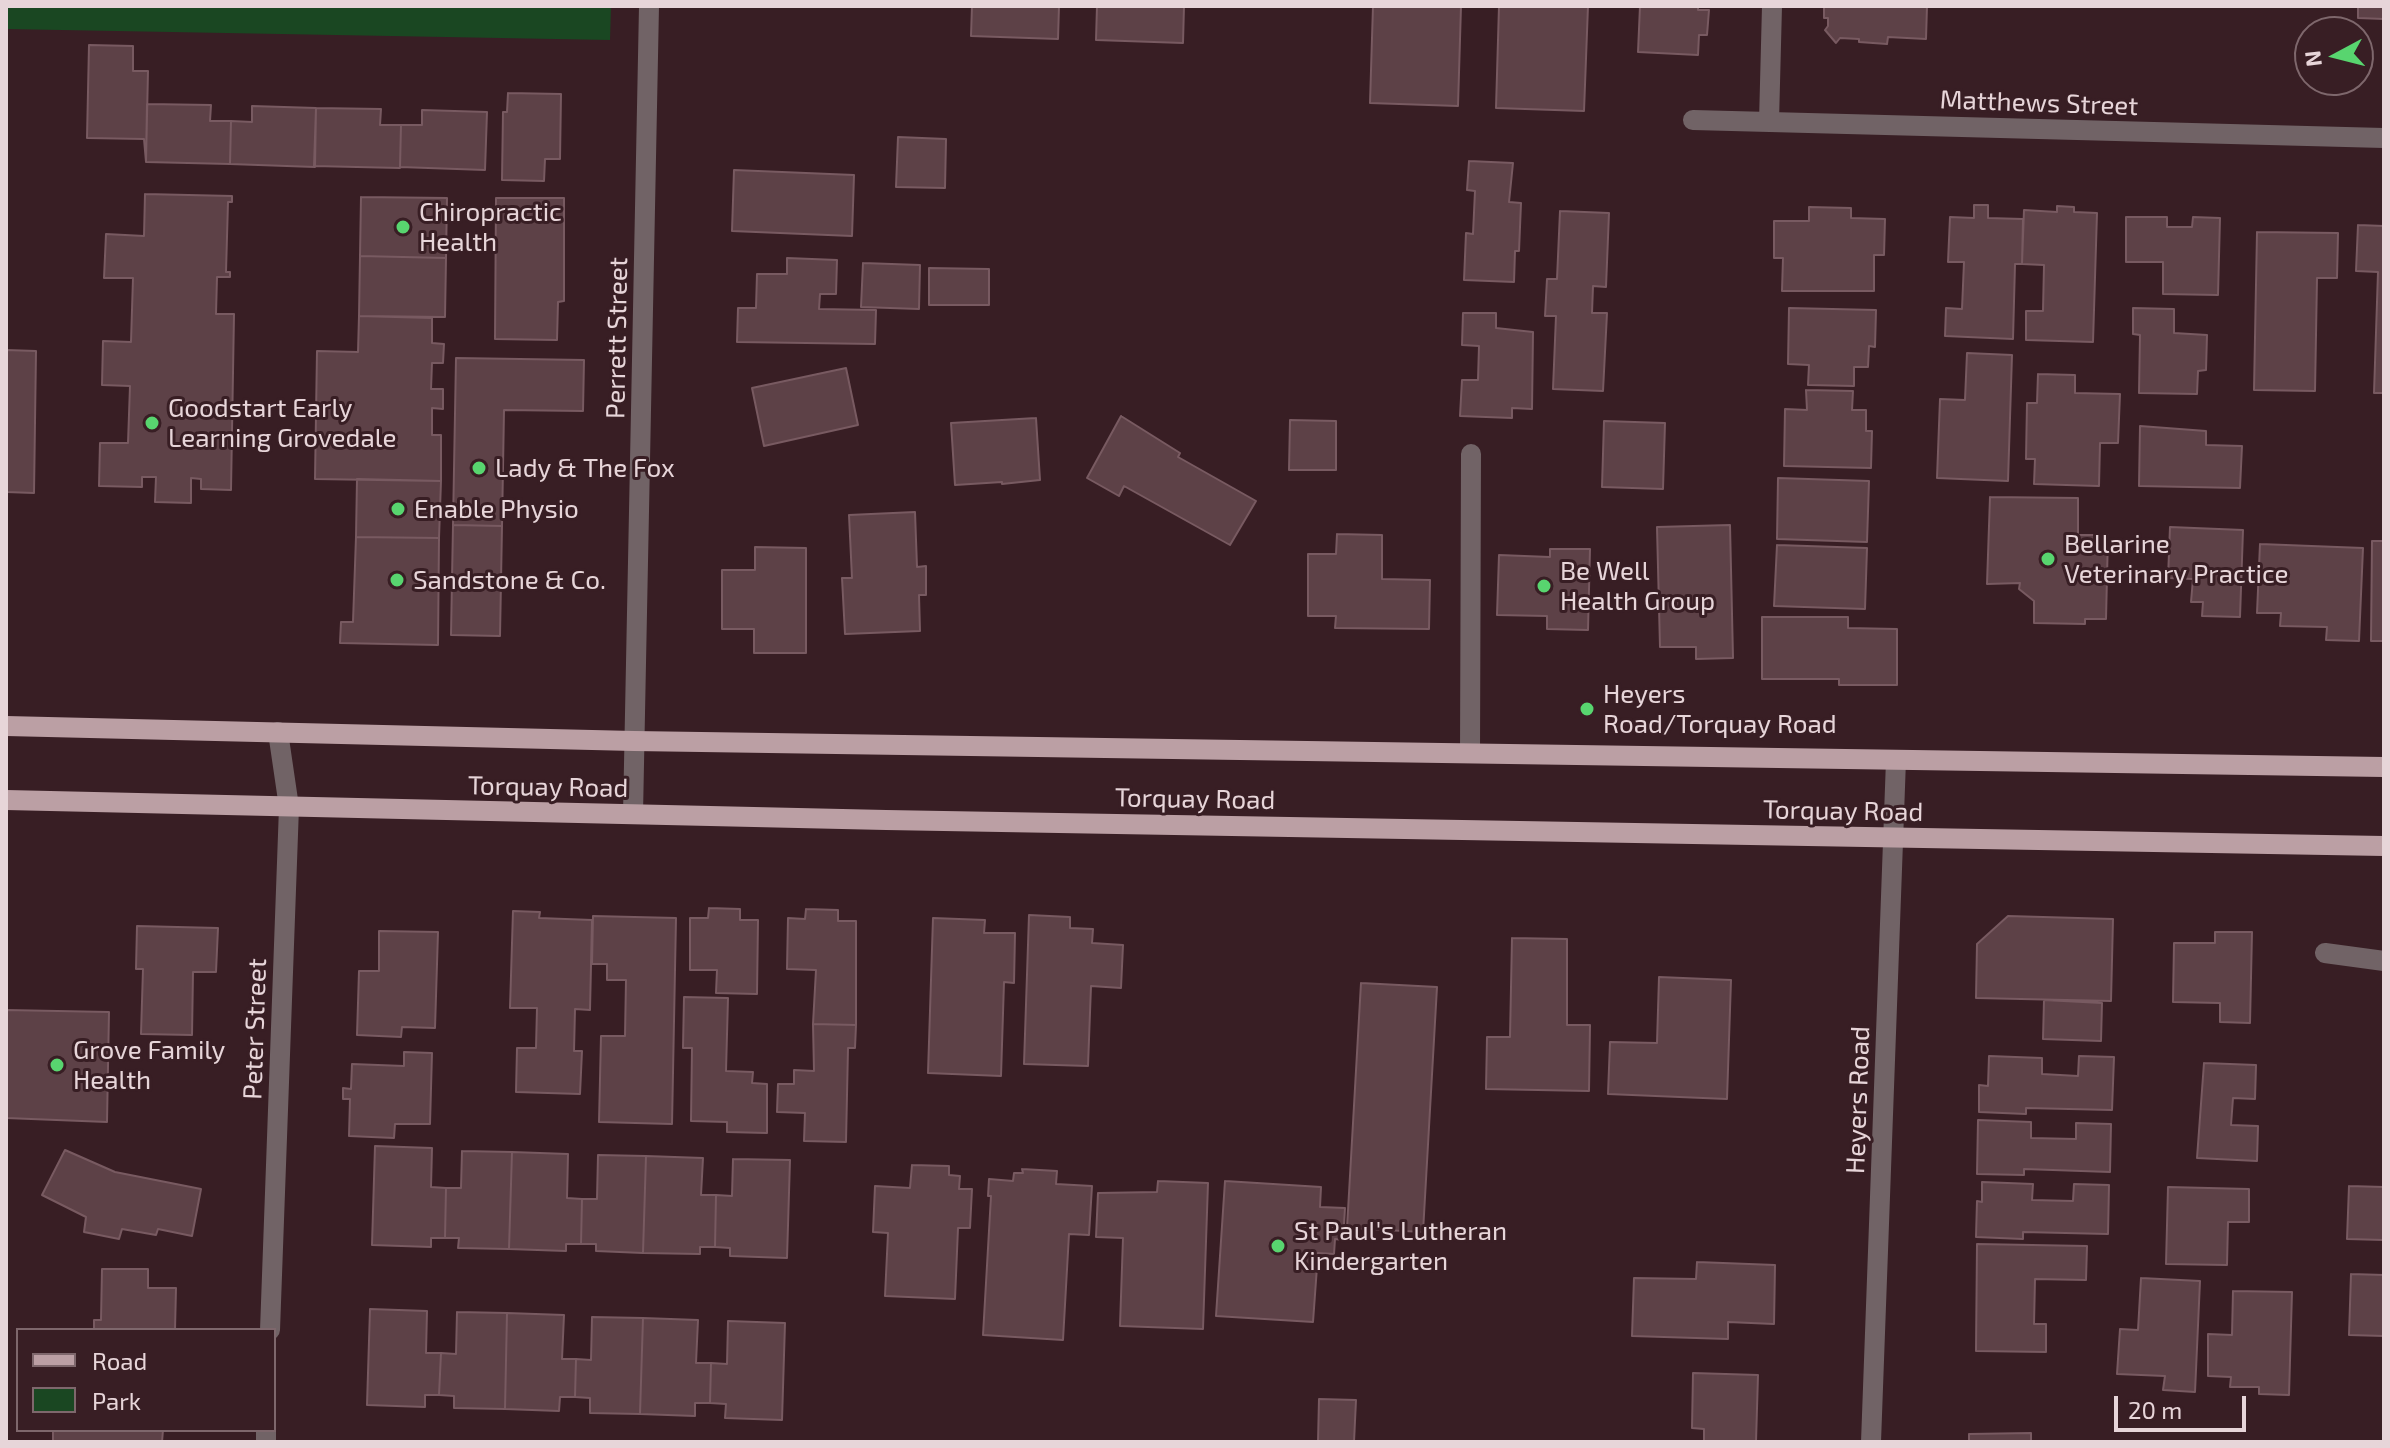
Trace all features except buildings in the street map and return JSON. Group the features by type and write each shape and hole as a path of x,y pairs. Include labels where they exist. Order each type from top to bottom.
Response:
{"main road":[{"name":"Torquay Road","path":"6,726 634,741 2384,767"},
{"name":"Torquay Road","path":"6,800 2384,846"}],"street":[{"name":"Perrett Street","path":"633,814 649,6"},
{"path":"1769,122 1772,6"},
{"name":"Matthews Street","path":"1693,120 2384,138"},
{"path":"1470,753 1471,454"},
{"name":"Peter Street","path":"270,1328 289,807 278,732"},
{"name":"Heyers Road","path":"1871,1442 1896,760"},
{"path":"2325,953 2384,961"}],"green space":[{"path":"6,6 611,6 610,40 6,29"}],"place":[{"name":"Chiropractic Health","path":"403,227"},
{"name":"Goodstart Early Learning Grovedale","path":"152,423"},
{"name":"Lady & The Fox","path":"479,468"},
{"name":"Enable Physio","path":"398,509"},
{"name":"Bellarine Veterinary Practice","path":"2048,559"},
{"name":"Sandstone & Co.","path":"397,580"},
{"name":"Be Well Health Group","path":"1544,586"},
{"name":"Heyers Road/Torquay Road","path":"1587,709"},
{"name":"Grove Family Health","path":"57,1065"},
{"name":"St Paul's Lutheran Kindergarten","path":"1278,1246"}]}
